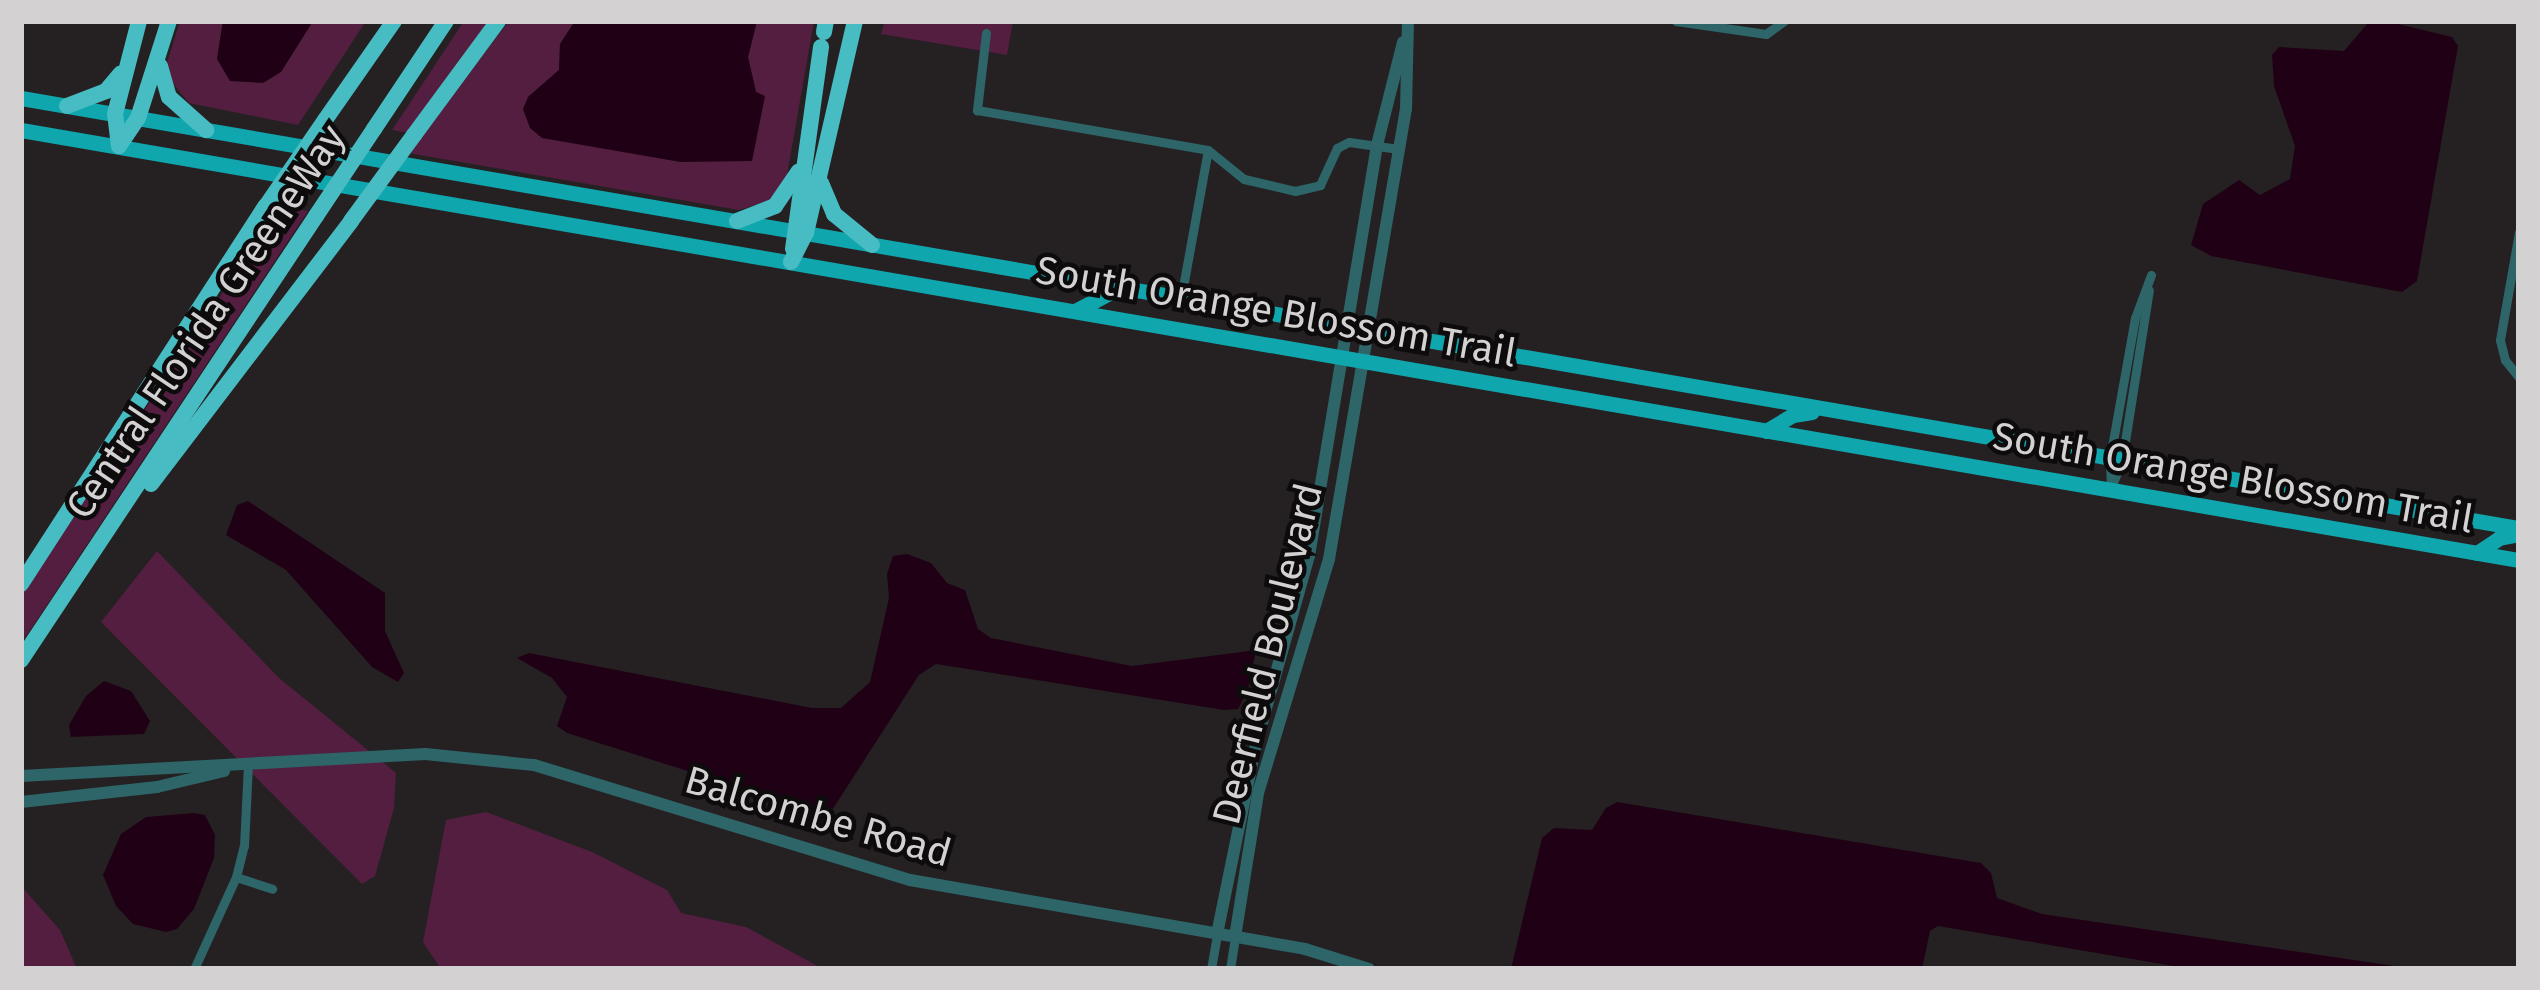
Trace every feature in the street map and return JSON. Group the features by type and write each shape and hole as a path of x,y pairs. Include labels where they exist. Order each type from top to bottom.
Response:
{"highway":[{"path":"119,146 115,114 139,21"},
{"path":"119,146 138,118 169,21"},
{"name":"Central Florida GreeneWay","path":"21,584 390,21"},
{"name":"Central Florida GreeneWay","path":"21,660 446,21"},
{"path":"52,614 498,21"},
{"path":"791,262 820,176 855,21"},
{"path":"800,232 805,160 824,33"},
{"path":"159,56 169,97 206,130"},
{"path":"68,106 106,91 127,62"},
{"path":"737,221 775,206 805,160"},
{"path":"820,176 822,193 835,214 872,245"}],"main road":[{"name":"South Orange Blossom Trail","path":"21,98 2519,531"},
{"name":"South Orange Blossom Trail","path":"21,130 2519,560"},
{"path":"1075,311 1096,296 1124,288"},
{"path":"1766,431 1793,415 1827,409"},
{"path":"2477,553 2519,531"}],"street":[{"path":"1676,21 1766,34 1784,21"},
{"name":"Deerfield Boulevard","path":"1217,934 1256,745 1309,556 1377,145 1407,25"},
{"name":"Deerfield Boulevard","path":"1235,937 1258,794 1328,559 1406,109 1407,25"},
{"path":"986,33 976,110 1208,150 1244,179 1294,191 1319,184 1337,148 1349,142 1399,148"},
{"path":"1181,298 1208,150"},
{"path":"2519,232 2500,340 2505,360 2519,377"},
{"path":"2110,490 2116,459 2151,275 2135,318 2116,459"},
{"path":"1309,556 1328,559"},
{"name":"Balcombe Road","path":"21,776 425,754 534,765 910,880 1305,949 1369,969"},
{"path":"194,969 236,877 244,846 248,766"},
{"name":"Balcombe Road","path":"21,802 157,787 248,766"},
{"path":"236,877 272,889"},
{"path":"1211,969 1217,934"},
{"path":"1230,969 1235,937"}],"shaded area":[{"path":"180,21 223,21 217,59 281,72 313,21 366,21 298,125 189,103 171,81 167,63"},
{"path":"223,21 313,21 281,72 263,83 230,81 217,59"},
{"path":"464,21 490,21 408,133 392,130"},
{"path":"509,21 575,21 560,44 559,70 528,97 530,128 542,137 681,162 756,92 748,57 757,21 814,21 787,175 776,199 739,210 408,153"},
{"path":"575,21 757,21 748,57 756,92 765,96 752,161 681,162 542,138 530,128 523,109 528,97 559,70 560,44"},
{"path":"885,21 1013,21 1007,55 881,34"},
{"path":"2390,22 2452,37 2458,46 2417,281 2402,292 2211,256 2191,245 2203,204 2239,180 2260,195 2290,179 2295,146 2274,86 2272,55 2279,47 2344,51 2367,24"},
{"path":"280,206 308,211 21,644 21,596"},
{"path":"248,501 385,593 385,631 404,673 398,682 372,667 286,570 226,535 237,505"},
{"path":"157,551 279,678 396,773 394,808 375,876 362,884 101,622"},
{"path":"907,554 931,563 947,583 965,590 978,629 991,638 1132,666 1249,651 1255,655 1248,689 1238,709 1224,710 936,664 919,675 829,815 813,824 778,811 767,796 567,733 557,726 567,697 552,678 517,658 529,653 812,708 841,708 870,682 889,598 887,574 893,556"},
{"path":"104,681 131,691 150,721 144,734 71,737 69,725 86,696"},
{"path":"1617,802 1981,863 1991,873 1997,898 2042,914 2415,969 2191,969 1938,926 1930,931 1922,969 1511,969 1542,838 1554,828 1592,830 1606,808"},
{"path":"486,812 592,852 667,890 681,913 746,927 823,969 441,969 423,942 446,820"},
{"path":"205,815 215,835 214,858 194,909 177,929 166,932 133,924 116,906 103,875 121,834 146,817"},
{"path":"21,886 60,930 77,969 21,969"}]}
